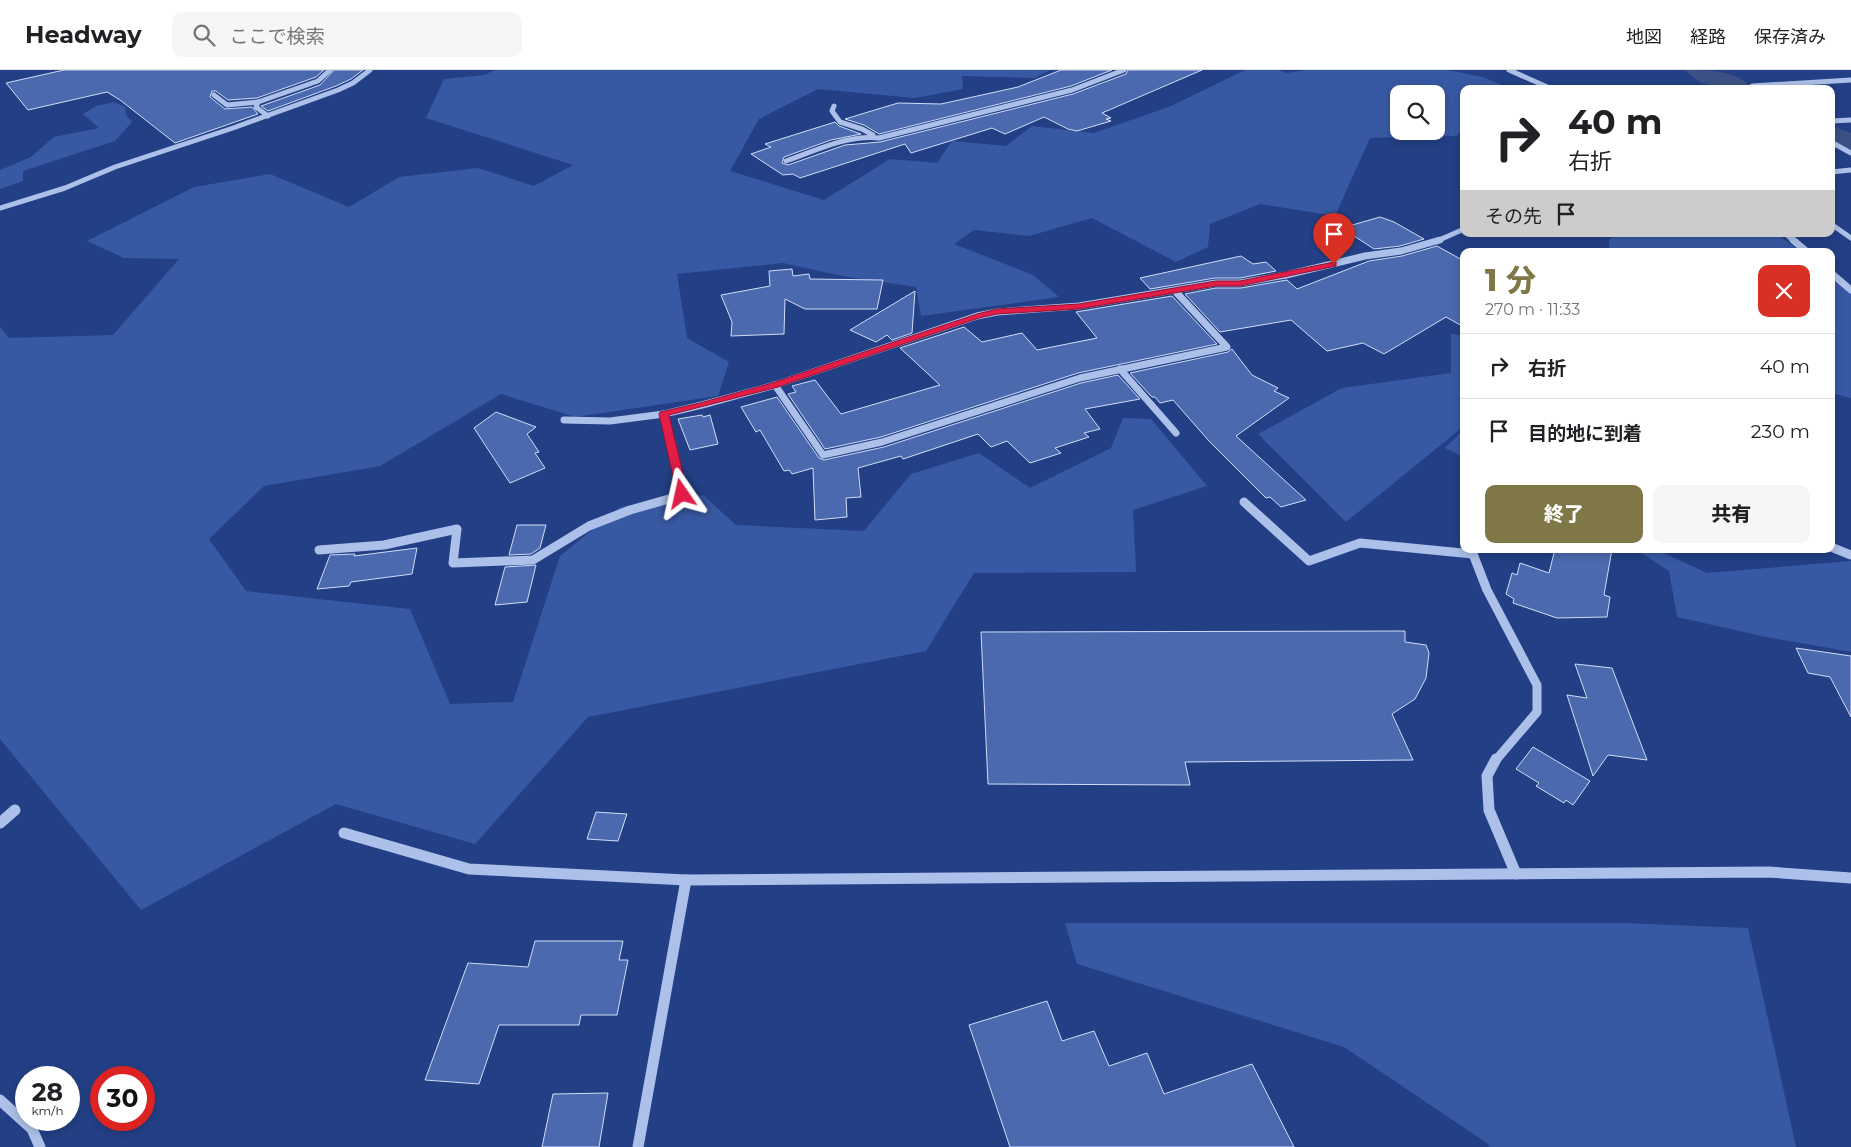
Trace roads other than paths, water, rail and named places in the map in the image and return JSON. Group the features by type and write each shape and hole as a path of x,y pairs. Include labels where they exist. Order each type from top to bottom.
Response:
{"street":[{"path":"214,95 227,105 258,102 318,80 330,70"},
{"path":"0,208 58,190 103,172 268,116 314,98 344,90 355,84 370,70"},
{"path":"834,106 832,111 840,122 862,129 879,138 1072,90 1124,70"},
{"path":"1509,70 1543,85"},
{"path":"1768,85 1851,80"},
{"path":"258,102 256,106 268,116"},
{"path":"1835,121 1851,120"},
{"path":"786,160 873,135"},
{"path":"1835,144 1851,153"},
{"path":"1835,172 1851,170"},
{"path":"1835,227 1851,238"},
{"path":"564,420 610,421 664,414 702,405 775,385 977,316 997,312 1079,306 1216,283 1240,283 1430,244 1460,231"},
{"path":"1790,237 1802,248"},
{"path":"1835,276 1851,290"},
{"path":"775,385 823,455 882,442 1080,378 1227,347 1175,291"},
{"path":"1120,369 1176,432"},
{"path":"320,550 384,545 457,529 452,563 533,560 589,526 630,510 682,494 664,414"},
{"path":"1244,502 1309,561 1360,543 1460,551"},
{"path":"1835,549 1851,555"},
{"path":"1474,553 1487,590 1537,685 1538,712 1499,754 1487,776 1490,810 1516,874"},
{"path":"0,823 15,810"},
{"path":"344,833 469,869 686,880 1769,872 1851,878"},
{"path":"638,1147 686,880"},
{"path":"0,1100 32,1129 40,1147"}],"waterway":[{"path":"1699,70 1731,85"},
{"path":"1835,136 1851,144"}]}
